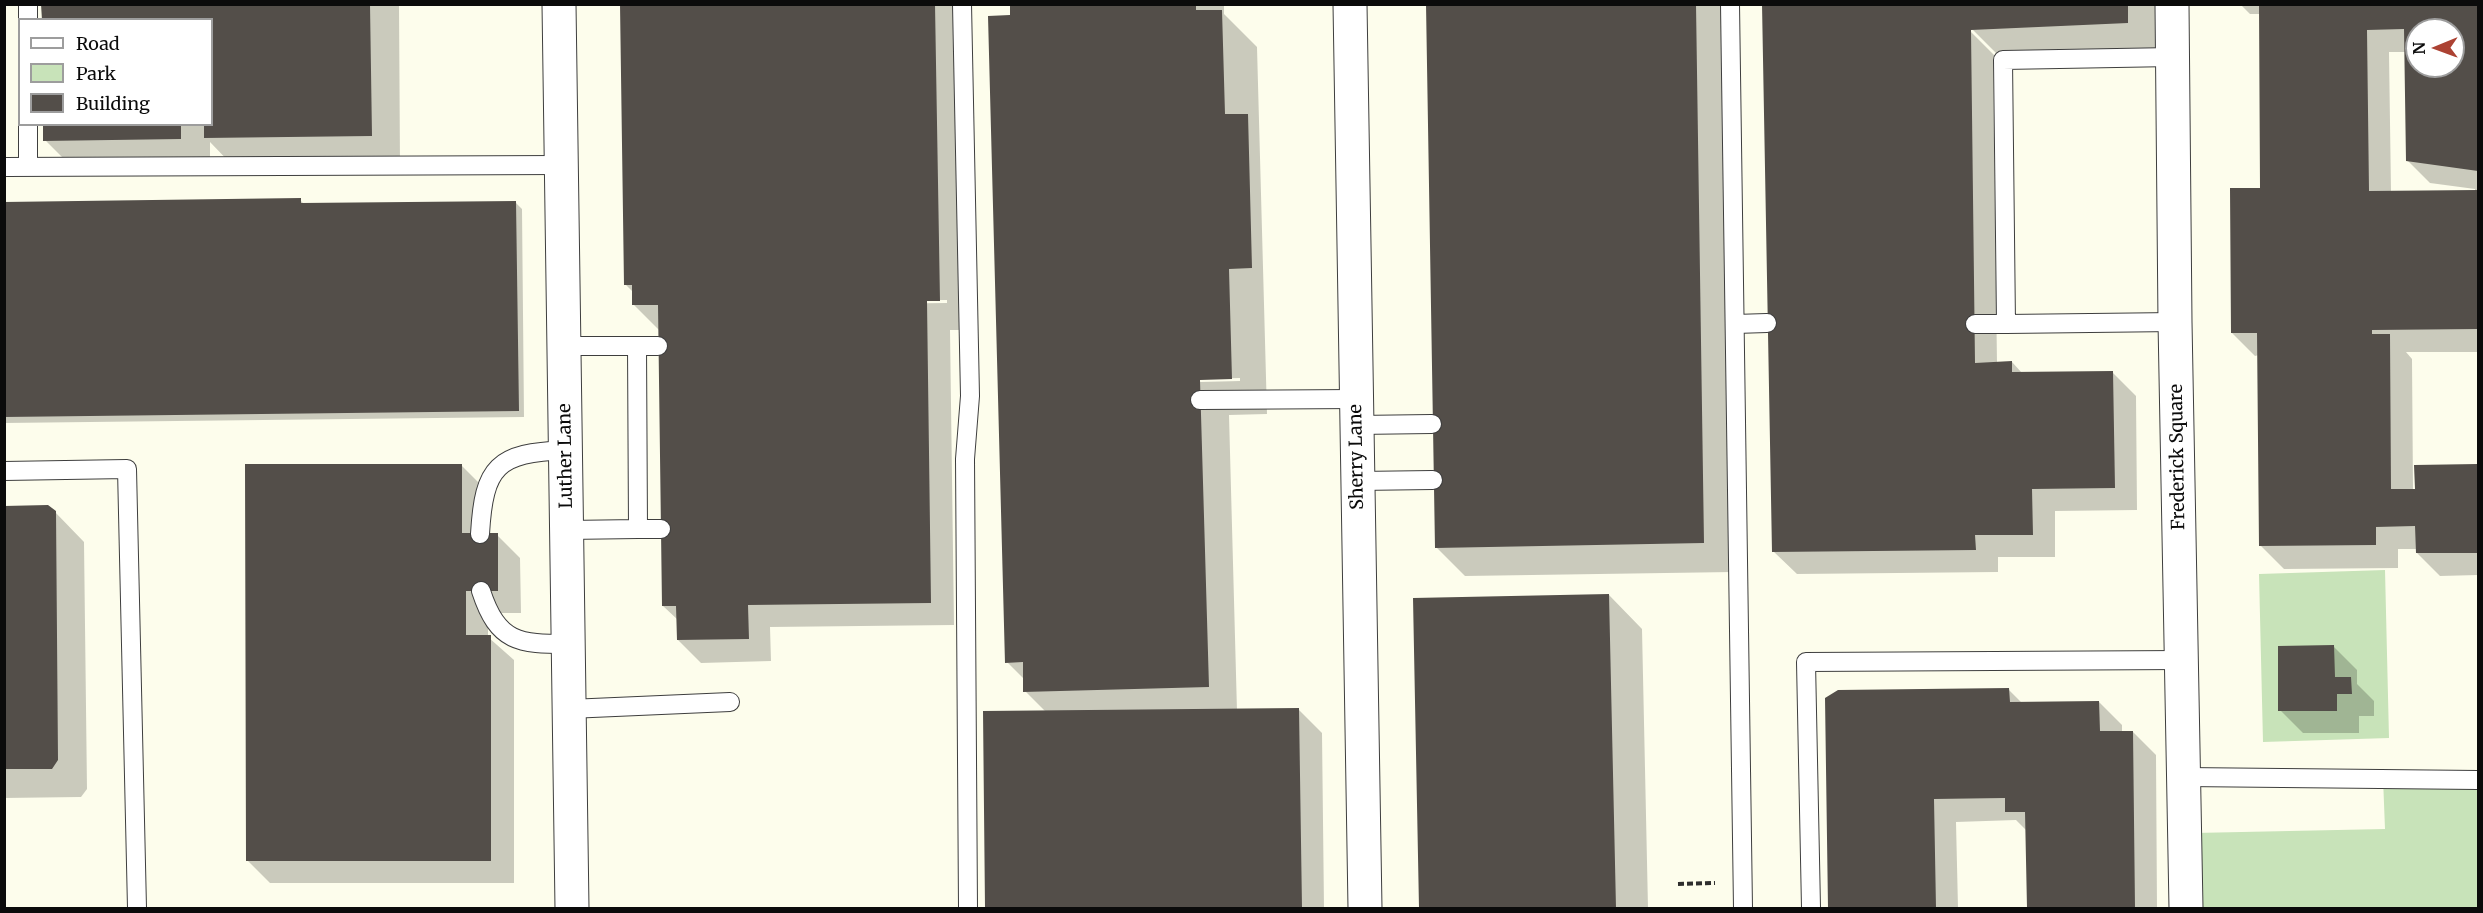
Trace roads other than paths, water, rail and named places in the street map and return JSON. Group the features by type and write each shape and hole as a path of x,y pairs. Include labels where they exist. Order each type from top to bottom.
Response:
{"street":[{"name":"Luther Lane","path":"560,4 572,909"},
{"name":"Sherry Lane","path":"1350,4 1365,909"},
{"name":"Frederick Square","path":"2172,4 2175,322 2186,909"}],"lane":[{"path":"962,4 970,396 965,459 968,909"},
{"path":"1730,4 1743,909"},
{"path":"2006,324 2003,60 2173,57"},
{"path":"28,126 28,166"},
{"path":"4,167 562,165"},
{"path":"1975,324 2175,322"},
{"path":"1735,324 1767,323"},
{"path":"564,346 658,346"},
{"path":"637,346 638,529"},
{"path":"1200,400 1356,412 1432,424"},
{"path":"480,534 482,502 488,480 506,461 532,451 566,450"},
{"path":"4,471 127,469 137,909"},
{"path":"1358,482 1433,480"},
{"path":"567,530 660,530"},
{"path":"481,591 486,607 495,622 508,634 522,642 568,644"},
{"path":"1811,909 1806,662 2182,660"},
{"path":"569,709 730,702"},
{"path":"2185,777 2478,780"}]}
